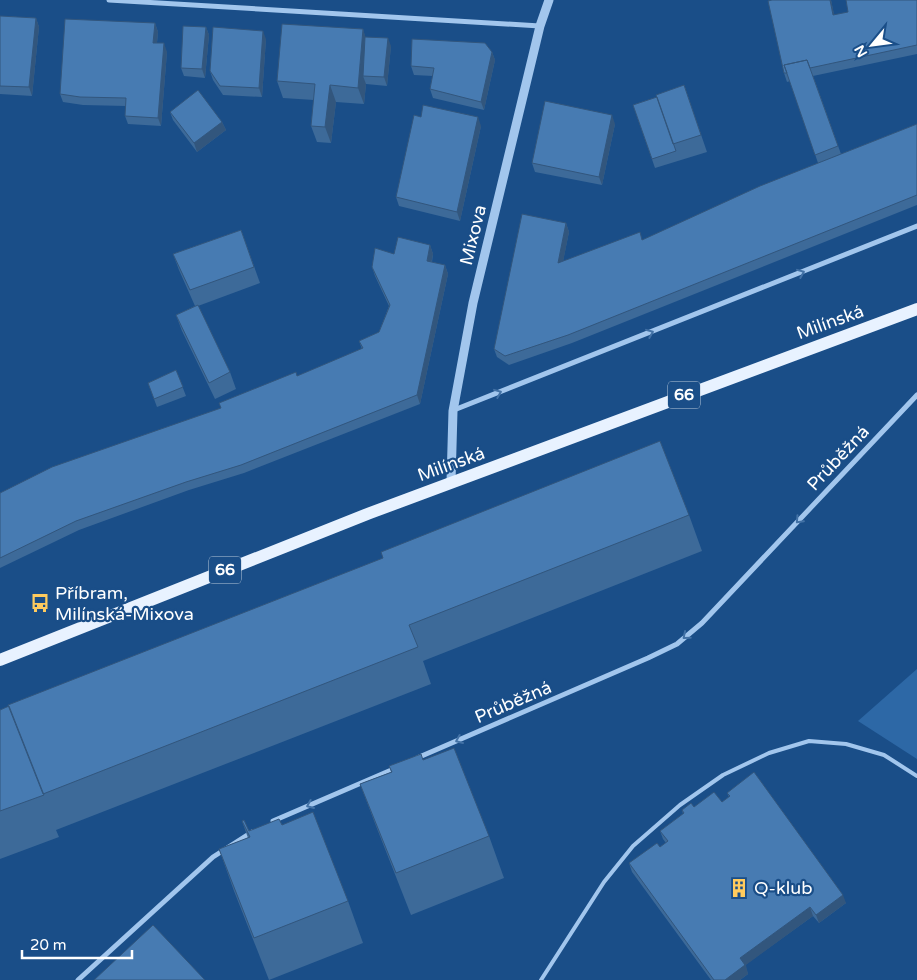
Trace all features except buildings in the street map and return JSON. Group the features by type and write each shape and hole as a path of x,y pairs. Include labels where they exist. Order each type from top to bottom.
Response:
{"main road":[{"name":"Milínská","path":"0,660 361,516 917,309"}],"street":[{"path":"109,0 540,26"},
{"name":"Mixova","path":"451,482 453,411 473,303 540,26 548,0"},
{"path":"453,411 917,226"},
{"name":"Průběžná","path":"414,760 677,644 702,623 917,395"},
{"path":"268,824 405,764"},
{"path":"78,980 213,858 258,828"}],"lane":[{"path":"541,980 604,882 633,846 680,805 724,776 769,752 809,741 846,744 884,755 917,776"}],"shaded area":[{"path":"917,669 917,759 858,721"}],"place":[{"name":"Příbram, Milínská-Mixova","path":"40,603"},
{"name":"Q-klub","path":"739,888"}]}
